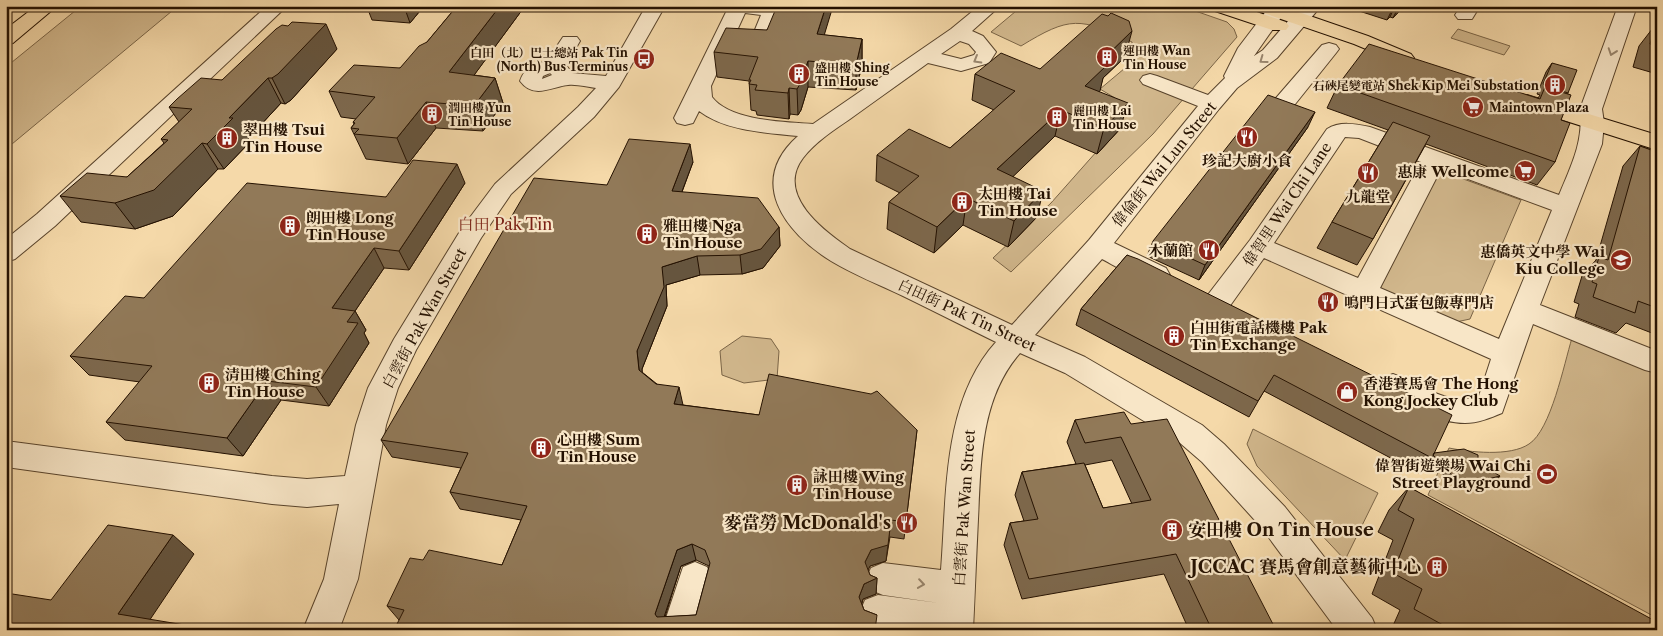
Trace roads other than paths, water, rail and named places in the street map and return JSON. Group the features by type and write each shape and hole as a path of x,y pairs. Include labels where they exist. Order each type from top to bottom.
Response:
{"main road":[{"path":"6,39 48,6"},
{"path":"1219,6 1272,11 1301,19 1355,52 1420,65"},
{"path":"1511,96 1657,143"}],"street":[{"path":"6,253 46,220 278,6"},
{"name":"白雲街 Pak Wan Street","path":"321,630 341,579 371,425 383,388 438,288 466,242 503,189 586,112 612,83 656,6"},
{"path":"685,118 722,40 739,6 773,10 759,43 722,40"},
{"name":"白田街 Pak Tin Street","path":"991,6 958,33 818,131 798,149 786,166 785,191 789,205 816,239 841,254 1014,338 1075,365 1191,434 1213,453 1272,517 1359,630"},
{"path":"1368,375 1443,409 1464,412 1481,410 1491,404 1507,354 1590,144 1593,123 1591,110 1628,6"},
{"name":"偉倫街 Wai Lun Street","path":"1230,84 1248,48 1272,11"},
{"name":"偉倫街 Wai Lun Street","path":"1014,338 1098,246 1211,104 1230,84 1270,54 1301,19"},
{"path":"927,55 954,65 970,65 982,59 986,52 981,44 958,33"},
{"path":"531,106 553,77 570,41"},
{"path":"1285,104 1329,48"},
{"path":"553,77 612,83"},
{"path":"1150,80 1211,104"},
{"path":"700,86 701,97 704,102 714,110 736,120 767,127 818,131"},
{"name":"偉智里 Wai Chi Lane","path":"1217,303 1259,246 1336,132 1348,129 1362,132 1566,206"},
{"path":"1364,293 1435,158"},
{"path":"1098,246 1243,316"},
{"path":"1259,246 1507,354"},
{"path":"1525,310 1655,362"},
{"name":"白雲街 Pak Wan Street","path":"956,614 965,465 971,421 980,394 996,362 1014,338"},
{"path":"6,454 272,490 307,493 357,490"},
{"path":"680,630 694,578"},
{"path":"881,596 956,614"}],"tunnel":[{"path":"664,630 676,586 713,591"}],"place":[{"name":"運田樓 Wan Tin House","path":"1107,57"},
{"name":"白田（北）巴士總站 Pak Tin (North) Bus Terminus","path":"644,59"},
{"name":"盛田樓 Shing Tin House","path":"799,74"},
{"name":"石硤尾變電站 Shek Kip Mei Substation","path":"1555,85"},
{"name":"Maintown Plaza","path":"1473,107"},
{"name":"潤田樓 Yun Tin House","path":"432,114"},
{"name":"麗田樓 Lai Tin House","path":"1057,117"},
{"name":"珍記大廚小食","path":"1247,137"},
{"name":"翠田樓 Tsui Tin House","path":"227,138"},
{"name":"惠康 Wellcome","path":"1525,171"},
{"name":"九龍堂","path":"1368,173"},
{"name":"太田樓 Tai Tin House","path":"962,202"},
{"name":"朗田樓 Long Tin House","path":"290,226"},
{"name":"雅田樓 Nga Tin House","path":"647,234"},
{"name":"木蘭館","path":"1209,250"},
{"name":"惠僑英文中學 Wai Kiu College","path":"1621,260"},
{"name":"鳴門日式蛋包飯專門店","path":"1328,302"},
{"name":"白田街電話機樓 Pak Tin Exchange","path":"1174,336"},
{"name":"清田樓 Ching Tin House","path":"209,383"},
{"name":"香港賽馬會 The Hong Kong Jockey Club","path":"1347,392"},
{"name":"心田樓 Sum Tin House","path":"541,448"},
{"name":"偉智街遊樂場 Wai Chi Street Playground","path":"1547,474"},
{"name":"詠田樓 Wing Tin House","path":"797,485"},
{"name":"麥當勞 McDonald's","path":"907,523"},
{"name":"安田樓 On Tin House","path":"1172,530"},
{"name":"JCCAC 賽馬會創意藝術中心","path":"1437,567"}],"district":[{"name":"白田 Pak Tin","path":"505,224"}]}
